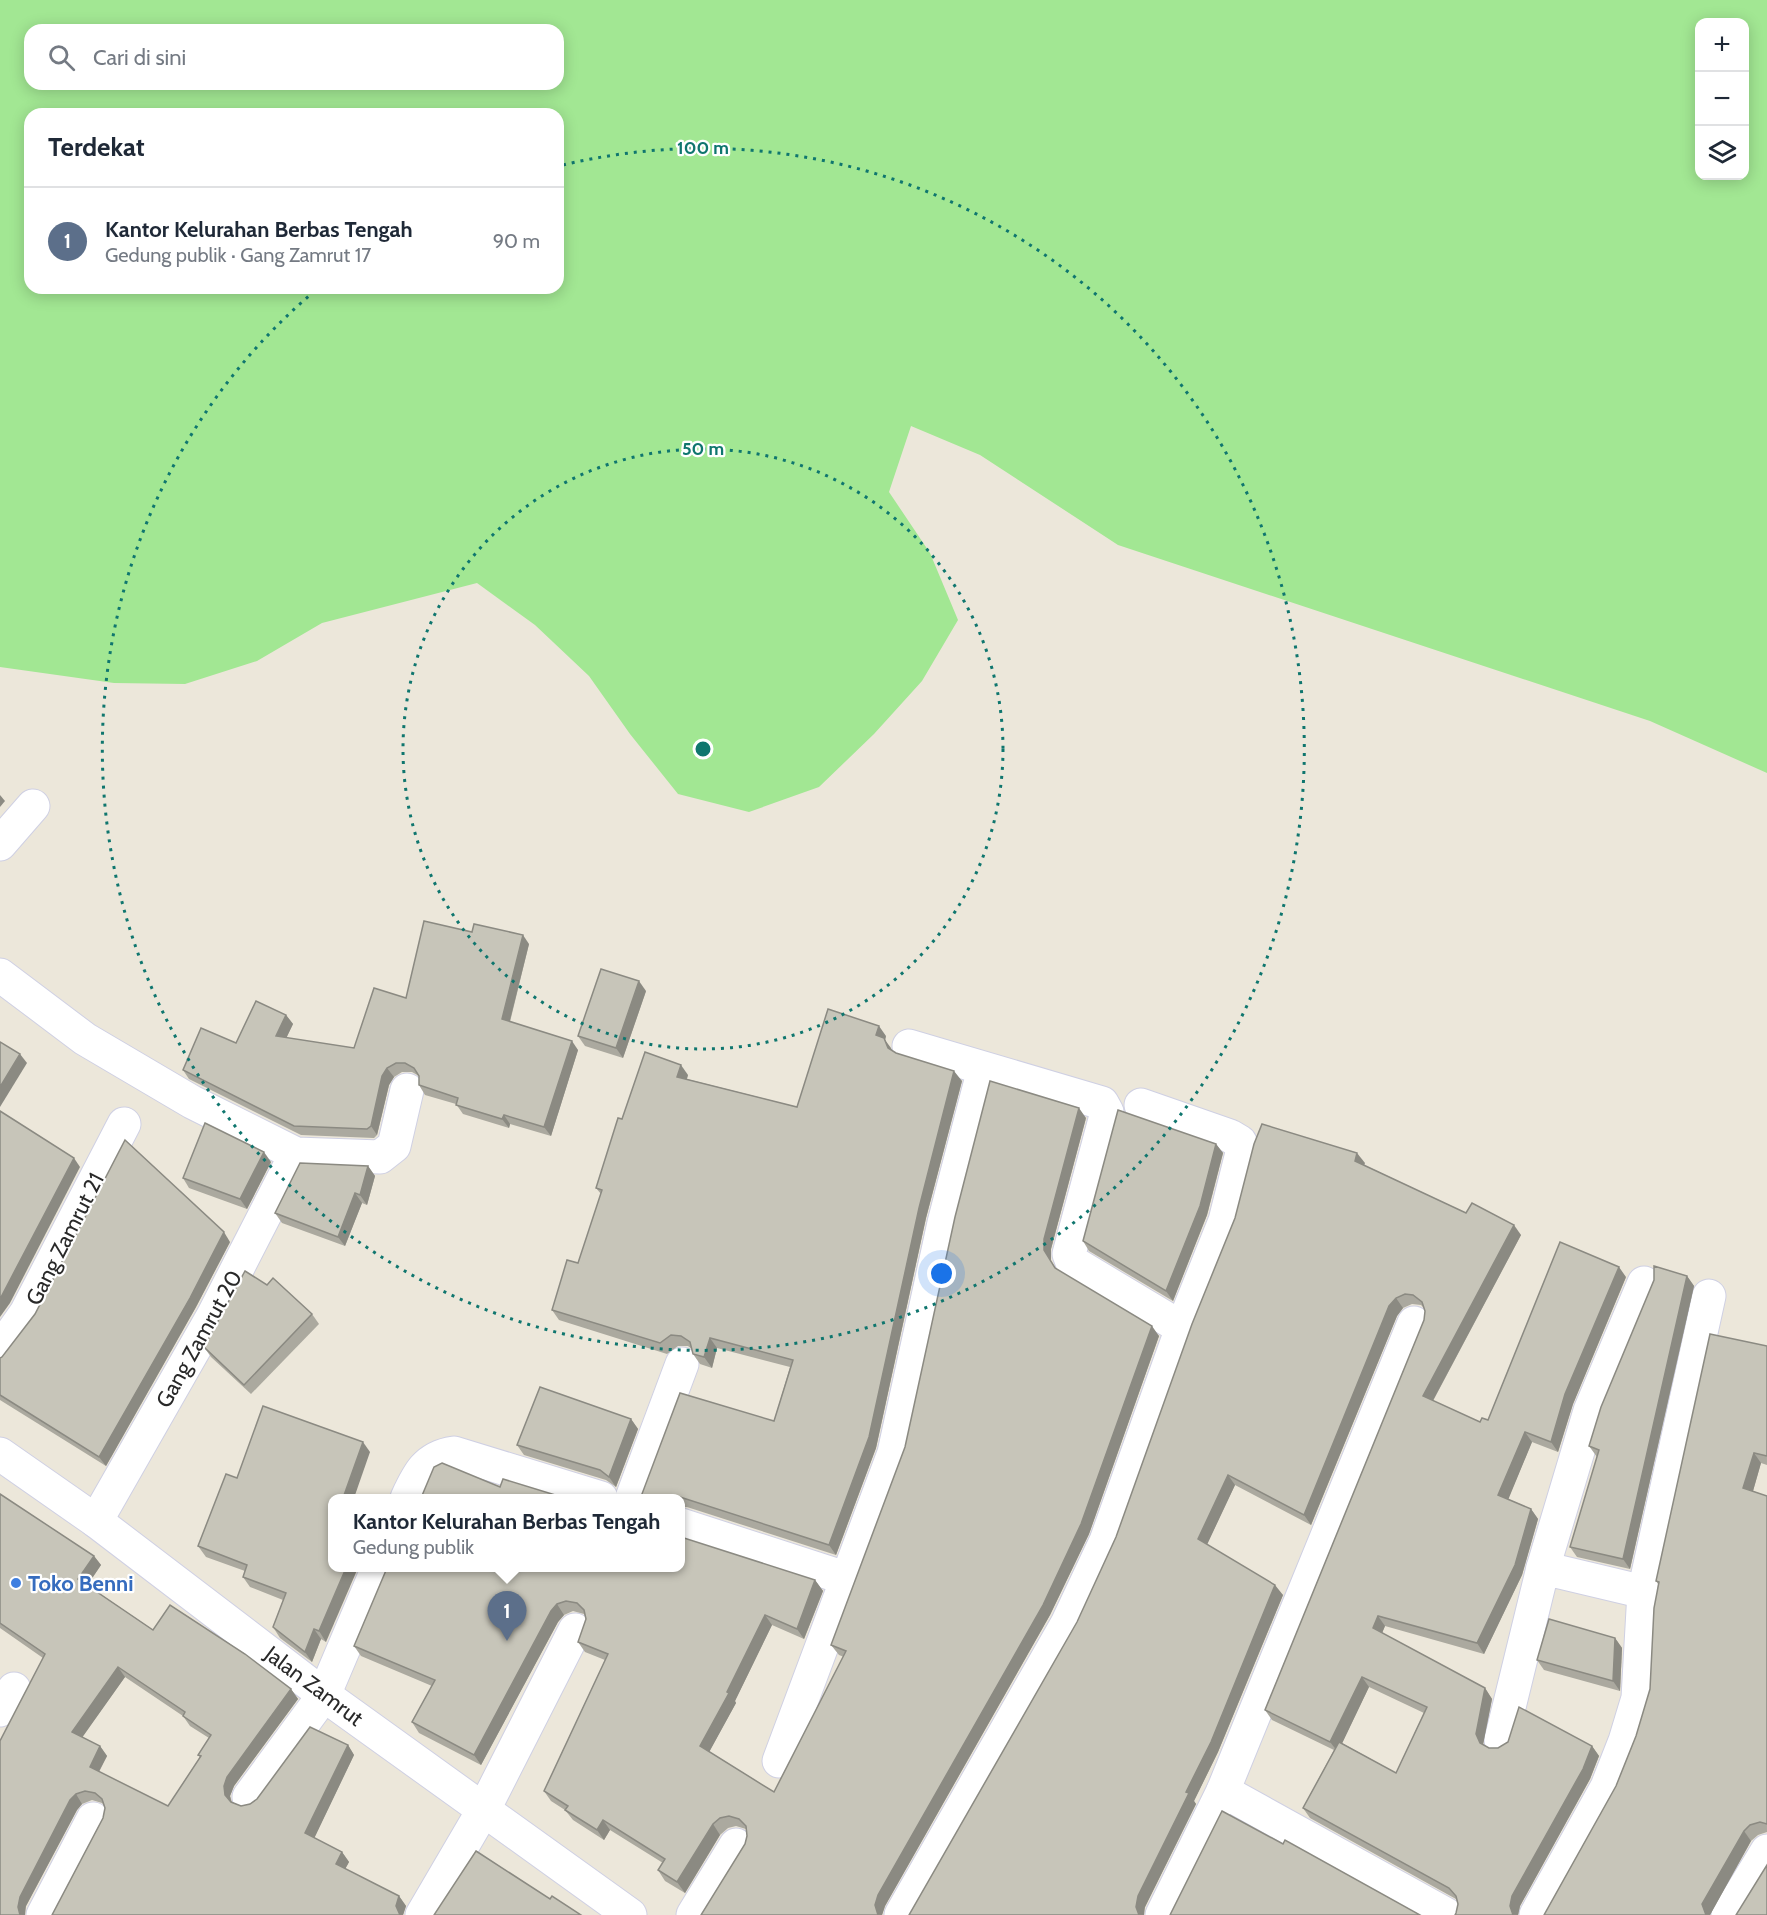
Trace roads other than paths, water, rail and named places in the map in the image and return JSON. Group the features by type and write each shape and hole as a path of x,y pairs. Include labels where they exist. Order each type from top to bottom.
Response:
{"street":[{"path":"0,844 33,806"},
{"path":"0,975 85,1039 192,1102 296,1154 380,1157 394,1146 407,1090"},
{"path":"909,1046 1102,1103 1106,1107 1107,1112 1069,1254 1072,1262 1182,1328"},
{"path":"779,1761 894,1453 944,1223 984,1069"},
{"path":"901,1915 1067,1624 1106,1541 1182,1328 1225,1221 1243,1149 1239,1142 1230,1136 1141,1105"},
{"name":"Gang Zamrut 21","path":"0,1350 26,1313 124,1124"},
{"name":"Gang Zamrut 20","path":"96,1521 218,1306 296,1154"},
{"path":"1501,1740 1543,1568 1590,1410 1644,1283"},
{"path":"1536,1915 1606,1787 1625,1741 1638,1698 1644,1592 1709,1296"},
{"path":"1162,1915 1223,1791 1414,1323"},
{"path":"633,1494 682,1364"},
{"path":"409,1494 425,1466 438,1455 454,1453 588,1494"},
{"name":"Jalan Zamrut","path":"0,1454 96,1521 324,1695 630,1915"},
{"path":"685,1526 848,1580"},
{"path":"1543,1568 1644,1592"},
{"path":"249,1797 324,1695 376,1572"},
{"path":"422,1915 484,1809 574,1630"},
{"path":"1223,1791 1447,1915"},
{"path":"43,1915 93,1819"},
{"path":"693,1915 736,1845"},
{"path":"1728,1915 1767,1851"}],"place":[{"name":"Toko Benni","path":"16,1583"},
{"name":"Kantor Kelurahan Berbas Tengah","path":"507,1641"}]}
